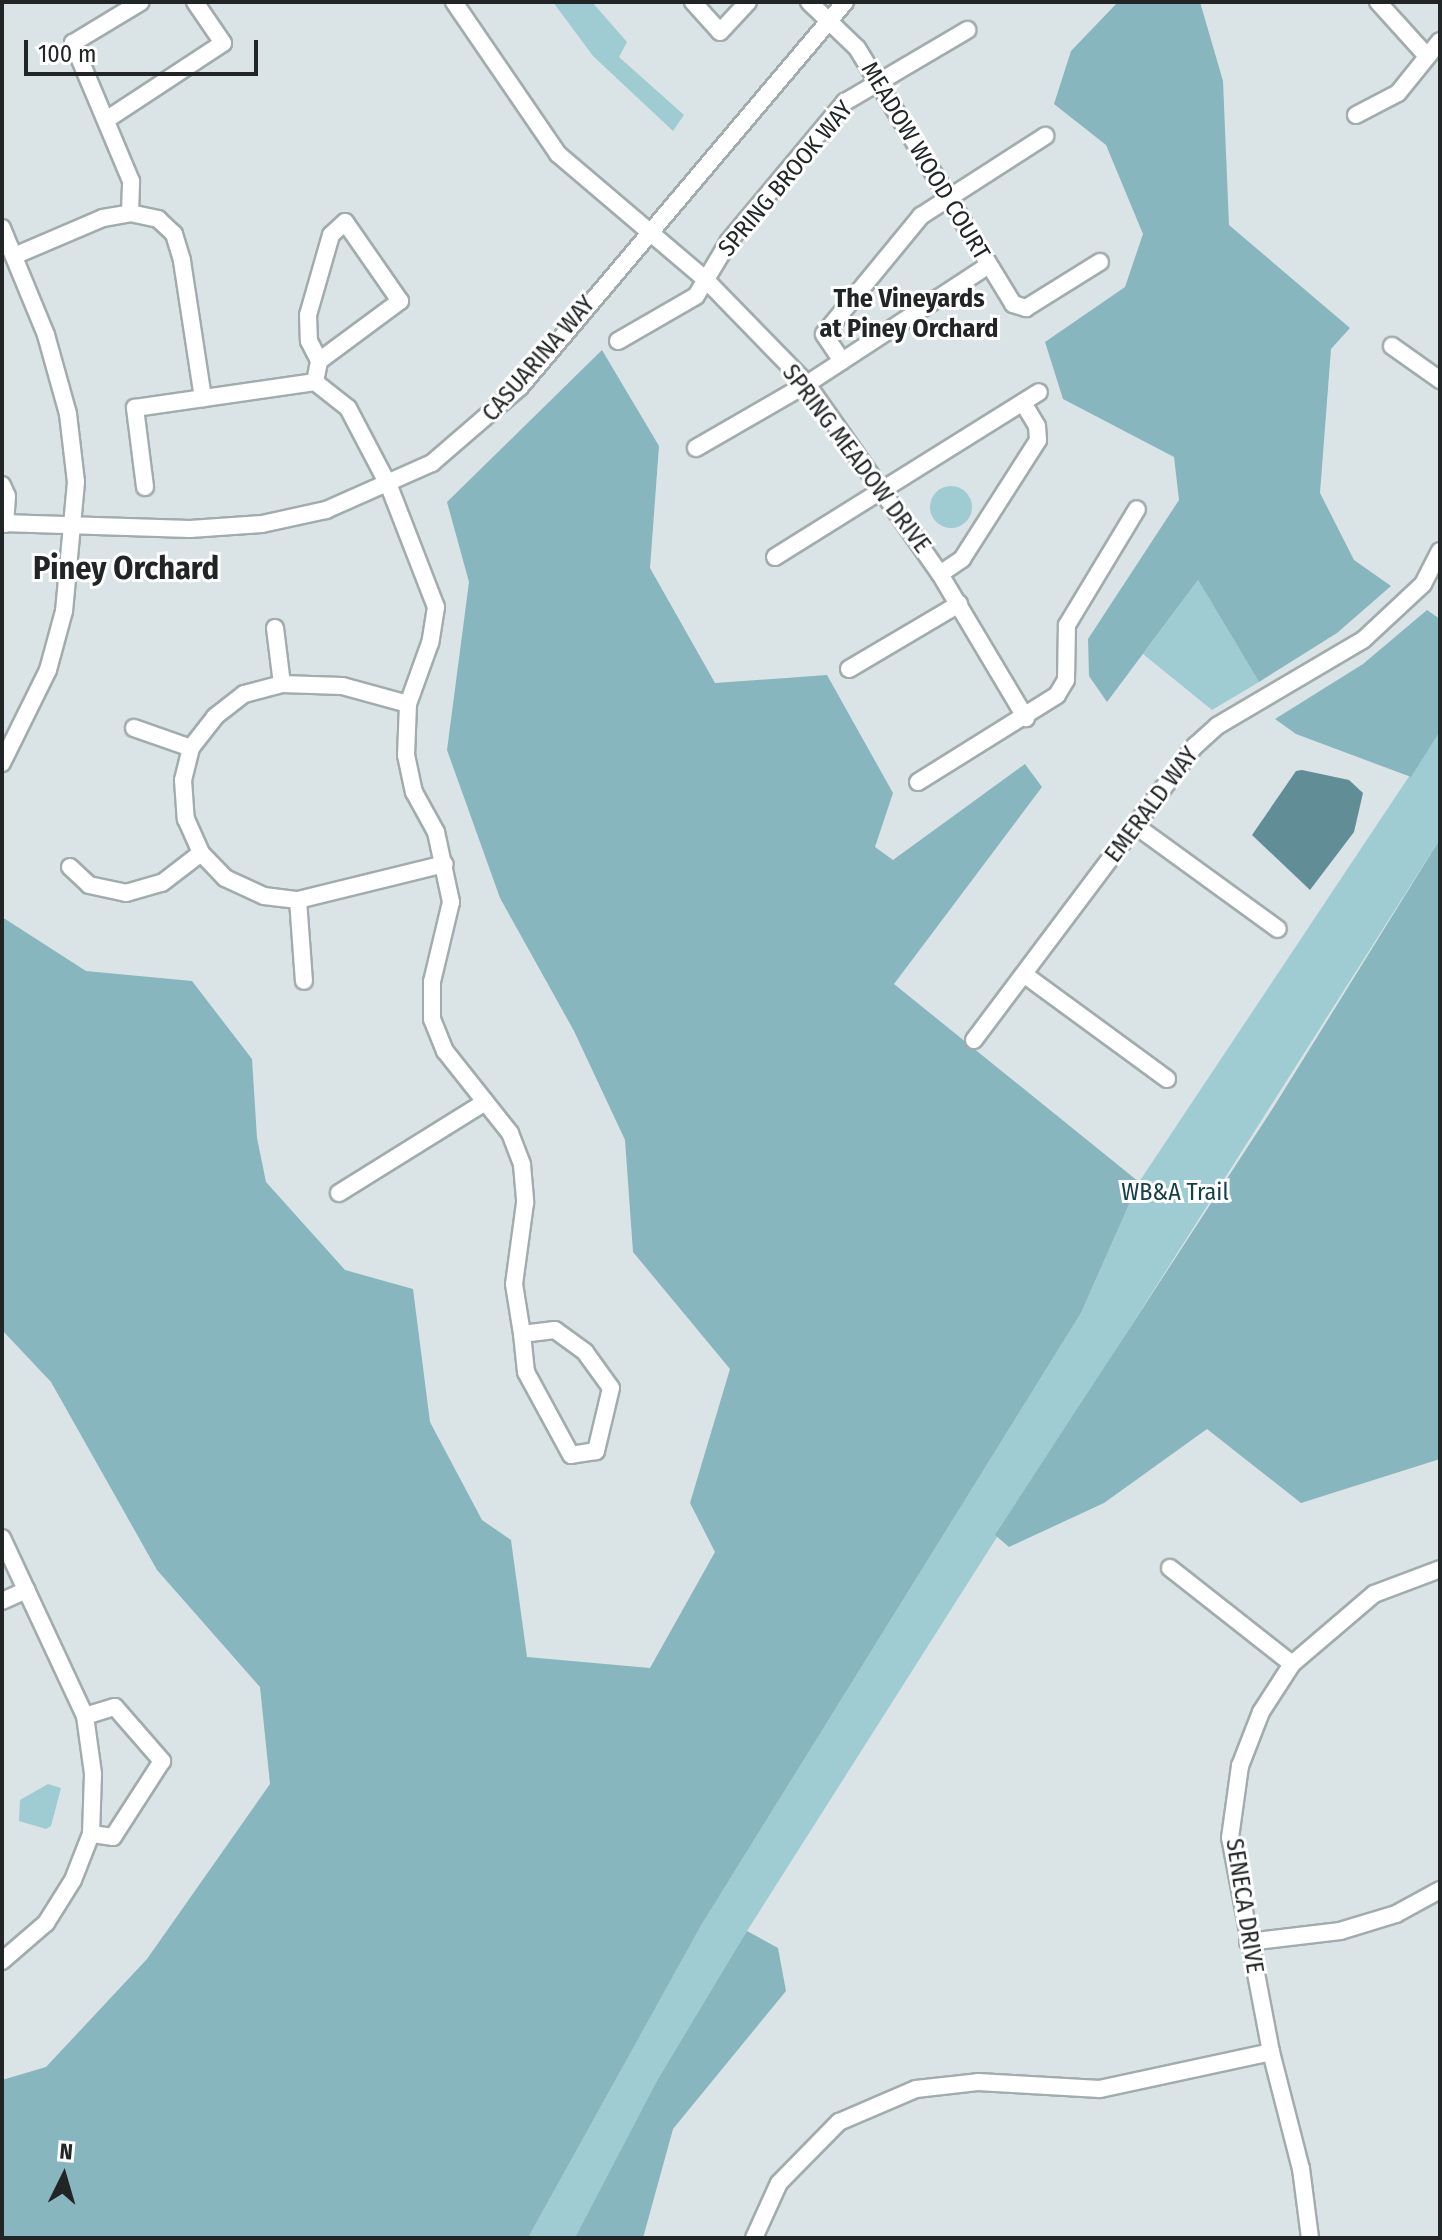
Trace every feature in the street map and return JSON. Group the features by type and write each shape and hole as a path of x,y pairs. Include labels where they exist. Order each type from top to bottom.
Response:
{"street":[{"path":"130,213 131,181 73,43 141,2"},
{"path":"106,120 223,43 195,2"},
{"name":"SPRING MEADOW DRIVE","path":"454,2 558,154 706,280 807,384 886,492 940,574 1026,718"},
{"path":"693,2 720,32 748,2"},
{"name":"MEADOW WOOD COURT","path":"809,2 857,48 945,200 1013,304 1026,308 1100,262"},
{"name":"CASUARINA WAY","path":"4,524 74,527 262,524 326,510 389,486 432,463 479,428 520,387 648,231 828,18 845,2"},
{"path":"1378,2 1425,54"},
{"name":"SPRING BROOK WAY","path":"618,341 696,296 729,241 845,102 967,30"},
{"path":"1356,115 1398,93 1425,54 1440,41"},
{"path":"842,361 824,334 921,216 1045,136"},
{"path":"14,256 103,218 130,213 158,219 174,234 203,398"},
{"path":"315,382 319,361 309,341 308,315 331,235 345,222 400,301 319,361"},
{"path":"2,228 46,335 68,414 74,527 64,611 48,670 2,763"},
{"path":"696,448 807,384 987,266"},
{"path":"1392,346 1440,380"},
{"path":"145,487 135,408 315,382 348,408 389,486 436,607 430,643 408,704 406,755 414,792 436,832 451,902 432,982 432,1019 445,1051 510,1133 522,1165 525,1203 514,1284 526,1372 571,1455 596,1451 611,1388 585,1352 555,1330 522,1334"},
{"path":"775,557 886,492 1039,392"},
{"path":"940,574 962,559 1038,440 1037,426 1023,403"},
{"path":"2,485 7,496 4,524"},
{"path":"918,782 1049,704 1066,680 1067,625 1137,509"},
{"name":"EMERALD WAY","path":"974,1040 1195,746 1217,726 1363,640 1423,584 1440,551"},
{"path":"849,669 959,604"},
{"path":"275,628 282,684"},
{"path":"408,704 342,686 282,684 244,694 215,717 191,748 184,793 186,819 201,853 225,878 264,896 298,900 445,864"},
{"path":"134,728 191,748"},
{"path":"1136,826 1278,929"},
{"path":"70,867 89,885 126,893 162,883 201,853"},
{"path":"298,900 304,981"},
{"path":"1025,975 1167,1079"},
{"path":"339,1193 485,1102"},
{"path":"2,1538 85,1716 93,1774 91,1834 73,1880 46,1923 2,1961"},
{"path":"1170,1568 1292,1664"},
{"name":"SENECA DRIVE","path":"1310,2238 1301,2169 1271,2052 1230,1838 1240,1766 1261,1712 1292,1664 1374,1594 1440,1569"},
{"path":"2,1601 27,1590"},
{"path":"85,1716 115,1707 162,1761 113,1837 91,1834"},
{"path":"1248,1942 1340,1931 1396,1914 1440,1890"},
{"path":"754,2238 779,2183 839,2122 916,2089 978,2082 1100,2089 1271,2052"}],"green space":[{"path":"553,2 592,2 627,42 619,57 684,115 673,131 593,56"},
{"path":"951,486 966,492 972,507 966,522 951,528 936,522 930,507 936,492"},
{"path":"1198,580 1259,682 1212,710 1143,654"},
{"name":"WB&A Trail","path":"1440,730 1440,839 747,1931 576,2238 528,2238 702,1924 1081,1313 1139,1182"},
{"path":"48,1784 61,1788 51,1826 46,1829 19,1821 20,1800"}],"shaded area":[{"path":"1118,2 1200,2 1223,81 1229,225 1350,328 1331,349 1320,493 1354,560 1391,586 1337,633 1259,682 1198,580 1107,702 1089,676 1088,639 1179,500 1174,457 1063,399 1045,342 1125,287 1143,234 1106,145 1054,104 1071,51"},
{"path":"602,350 659,446 650,568 715,683 827,675 893,793 875,847 893,860 1025,764 1042,787 894,984 1139,1182 1081,1313 702,1924 528,2238 2,2238 2,2080 46,2067 147,1959 270,1784 260,1687 157,1570 51,1382 2,1330 2,917 86,971 192,981 252,1059 257,1138 266,1182 345,1270 413,1289 430,1422 482,1520 511,1540 527,1657 650,1668 715,1552 690,1503 730,1369 633,1252 625,1140 574,1031 500,898 447,750 469,582 447,502"},
{"path":"1427,610 1440,619 1440,731 1411,777 1296,734 1275,719 1363,664"},
{"path":"1296,771 1349,780 1363,793 1354,832 1310,890 1252,835"},
{"path":"1440,839 1440,1459 1301,1503 1207,1429 1104,1503 1009,1547 995,1535 1273,1108"},
{"path":"747,1931 778,1948 786,1991 673,2129 643,2238 575,2238 657,2081"}],"district":[{"name":"The Vineyards at Piney Orchard","path":"909,314"},
{"name":"Piney Orchard","path":"126,568"}]}
